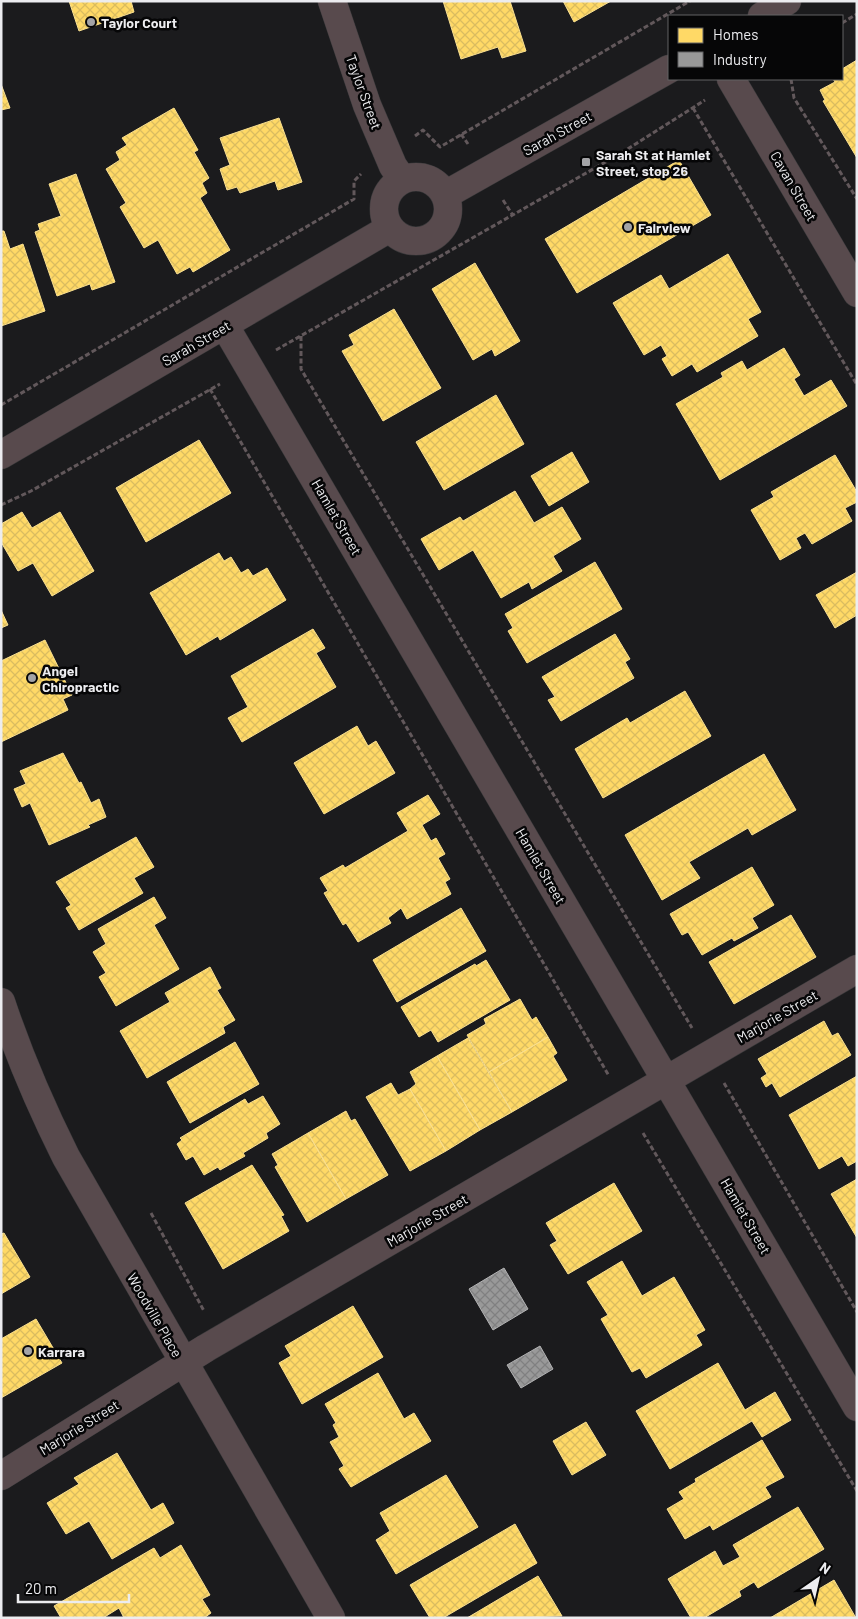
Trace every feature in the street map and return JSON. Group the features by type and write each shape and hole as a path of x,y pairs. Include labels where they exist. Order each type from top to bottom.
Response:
{"street":[{"name":"Taylor Street","path":"332,1 367,105 392,166 402,179"},
{"path":"764,15 788,1"},
{"name":"Sarah Street","path":"445,195 668,70"},
{"name":"Cavan Street","path":"732,80 857,293"},
{"path":"411,177 427,179 439,186 445,195 448,215 444,226 428,239 407,241 390,228 385,220 384,201 394,185 402,179 411,177"},
{"name":"Sarah Street","path":"1,455 390,228"},
{"name":"Hamlet Street","path":"225,326 857,1407"},
{"name":"Marjorie Street","path":"1,1476 182,1363 857,969"},
{"name":"Woodville Place","path":"1,1002 16,1048 40,1106 62,1149 182,1363 331,1618"}],"path":[{"path":"410,139 423,130 440,147 690,1"},
{"path":"843,22 857,14"},
{"path":"791,80 794,98 857,199"},
{"path":"285,345 623,152 709,98"},
{"path":"693,108 857,385"},
{"path":"1,404 354,199 354,180 362,174"},
{"path":"498,193 512,214"},
{"path":"301,336 301,369 693,1031"},
{"path":"1,504 31,490 221,383"},
{"path":"210,389 612,1082"},
{"path":"719,1075 857,1312"},
{"path":"640,1128 857,1491"},
{"path":"151,1213 207,1316"}],"building: Homes":[{"name":"Taylor Court","path":"69,1 131,1 134,12 79,31"},
{"path":"443,1 510,1 526,51 502,58 498,47 461,59"},
{"path":"563,1 611,1 574,22"},
{"path":"857,60 857,158 823,101 825,100 820,90 835,82 834,80 843,80 843,68"},
{"path":"1,84 10,108 1,110"},
{"path":"174,108 198,150 194,152 209,178 202,183 207,193 200,198 230,250 193,272 190,267 177,274 158,240 144,248 120,207 126,203 106,169 120,160 116,152 127,145 122,138"},
{"path":"279,118 302,182 278,190 275,181 240,193 237,187 227,190 220,169 230,165 220,138"},
{"name":"Fairview","path":"679,160 711,215 577,293 545,239"},
{"path":"76,174 115,282 92,290 90,284 57,296 35,232 40,230 38,224 61,216 49,184"},
{"path":"1,231 4,231 10,249 23,244 45,311 1,326"},
{"path":"728,254 761,312 748,319 758,336 697,372 692,364 672,376 662,359 667,356 661,345 644,355 613,303 661,275 669,289"},
{"path":"475,263 520,341 495,356 492,349 473,360 432,289"},
{"path":"394,309 441,388 383,421 342,351 354,345 349,335"},
{"path":"784,348 800,375 794,379 804,396 831,380 847,406 720,480 676,404 723,377 721,373 742,361 747,370"},
{"path":"496,395 524,444 444,490 416,442"},
{"path":"199,440 231,493 146,542 116,488"},
{"path":"572,452 589,482 549,506 531,476"},
{"path":"835,455 857,492 857,502 845,508 852,521 812,544 805,533 796,538 801,548 780,560 751,510 774,497 771,492"},
{"path":"515,491 534,523 562,507 581,539 553,556 562,571 532,589 529,582 501,598 473,550 439,570 421,539 460,517 463,521"},
{"path":"22,512 32,528 60,512 94,571 52,596 33,563 18,571 1,542 1,524"},
{"path":"219,553 224,561 231,557 241,573 248,569 253,576 267,568 286,600 220,640 218,636 186,655 150,593"},
{"path":"595,562 622,609 527,663 508,631 513,628 505,614"},
{"path":"857,572 857,615 835,628 816,595"},
{"path":"1,610 8,625 1,628"},
{"path":"313,629 325,648 316,653 336,687 242,742 228,718 248,707 231,676"},
{"path":"615,634 630,659 625,662 634,678 561,721 548,700 555,697 542,677"},
{"name":"Angel Chiropractic","path":"45,640 72,695 63,699 68,710 1,742 1,661"},
{"path":"685,691 711,736 603,798 575,749 627,718 630,723"},
{"path":"357,726 368,746 376,741 395,773 324,814 294,763"},
{"path":"63,753 79,783 81,782 91,803 99,799 106,817 88,825 90,827 49,845 30,803 22,807 14,789 26,784 20,771"},
{"path":"764,754 796,810 752,835 748,828 689,862 700,878 662,900 625,835"},
{"path":"428,795 440,814 422,825 431,841 436,838 445,854 438,858 450,879 445,882 451,894 407,919 401,908 388,918 391,923 358,942 346,923 343,925 324,893 328,891 320,878 343,865 345,868 408,831 397,813"},
{"path":"136,837 154,867 134,878 143,893 79,930 66,908 71,905 56,882"},
{"path":"752,867 774,905 752,918 758,928 734,941 732,938 702,955 688,932 682,935 670,914"},
{"path":"154,897 166,918 154,925 179,969 116,1006 99,977 106,973 93,952 106,944 98,929"},
{"path":"461,908 486,951 397,1002 373,960"},
{"path":"791,915 816,957 734,1004 709,962"},
{"path":"486,960 510,1000 438,1042 431,1030 419,1037 401,1007 475,964 476,966"},
{"path":"210,967 221,988 217,990 235,1020 223,1027 225,1033 147,1078 120,1031 170,1002 165,993"},
{"path":"520,999 532,1020 536,1017 548,1037 489,1072 467,1035 486,1024 484,1019"},
{"path":"824,1021 832,1036 838,1033 851,1055 780,1097 772,1083 766,1087 761,1078 767,1074 758,1059"},
{"path":"548,1037 557,1053 553,1056 567,1080 512,1112 489,1072"},
{"path":"468,1038 512,1112 480,1130 437,1056"},
{"path":"235,1042 259,1084 190,1123 167,1082"},
{"path":"437,1056 480,1130 446,1151 410,1089 416,1084 410,1072"},
{"path":"857,1076 857,1161 848,1166 842,1156 819,1169 789,1115"},
{"path":"391,1083 398,1095 410,1089 446,1151 410,1171 366,1097"},
{"path":"263,1096 280,1124 266,1133 268,1138 243,1153 245,1156 220,1170 218,1167 204,1175 193,1156 186,1160 177,1144 182,1140 180,1138 245,1099 248,1104"},
{"path":"346,1111 351,1121 355,1119 388,1175 346,1199 308,1133"},
{"path":"308,1133 346,1199 307,1222 275,1167 278,1165 272,1154"},
{"path":"252,1165 284,1215 281,1216 289,1231 223,1269 185,1203"},
{"path":"857,1179 857,1238 831,1194"},
{"path":"614,1183 642,1231 568,1274 550,1245 557,1241 546,1223"},
{"path":"4,1233 30,1277 1,1294 1,1234"},
{"path":"622,1261 642,1296 674,1277 705,1330 696,1335 702,1345 646,1378 640,1368 632,1372 601,1319 608,1315 587,1282"},
{"path":"353,1306 383,1357 302,1404 279,1363 291,1356 285,1346"},
{"name":"Karrara","path":"36,1319 62,1363 1,1398 1,1339"},
{"path":"718,1363 745,1410 775,1392 791,1420 762,1437 752,1421 670,1469 636,1411"},
{"path":"378,1373 404,1419 414,1413 431,1441 351,1487 339,1469 344,1466 330,1442 339,1437 333,1425 336,1423 325,1404"},
{"path":"586,1422 606,1455 572,1475 553,1441"},
{"path":"762,1440 784,1477 765,1487 771,1497 713,1530 710,1525 685,1539 667,1509 684,1499 679,1492 696,1482 695,1479"},
{"path":"117,1453 151,1510 163,1503 174,1523 112,1559 89,1521 66,1534 47,1503 79,1484 74,1478"},
{"path":"446,1475 478,1527 396,1574 376,1540 390,1531 380,1513"},
{"path":"798,1507 824,1549 758,1588 754,1582 739,1591 741,1596 704,1618 691,1618 668,1579 715,1551 723,1566 740,1557 733,1545"},
{"path":"515,1524 537,1563 443,1618 430,1618 410,1585"},
{"path":"181,1545 210,1595 202,1599 211,1613 204,1618 124,1618 119,1608 103,1618 61,1618 54,1606 154,1548 160,1558"},
{"path":"538,1576 562,1616 467,1618"},
{"path":"834,1580 856,1618 770,1618"}],"building: Industry":[{"path":"504,1268 528,1309 493,1330 469,1289"},
{"path":"540,1346 553,1369 521,1388 507,1365"}],"place":[{"name":"Taylor Court","path":"91,22"},
{"name":"Sarah St at Hamlet Street, stop 26","path":"586,162"},
{"name":"Fairview","path":"628,227"},
{"name":"Angel Chiropractic","path":"32,678"},
{"name":"Karrara","path":"28,1351"}]}
